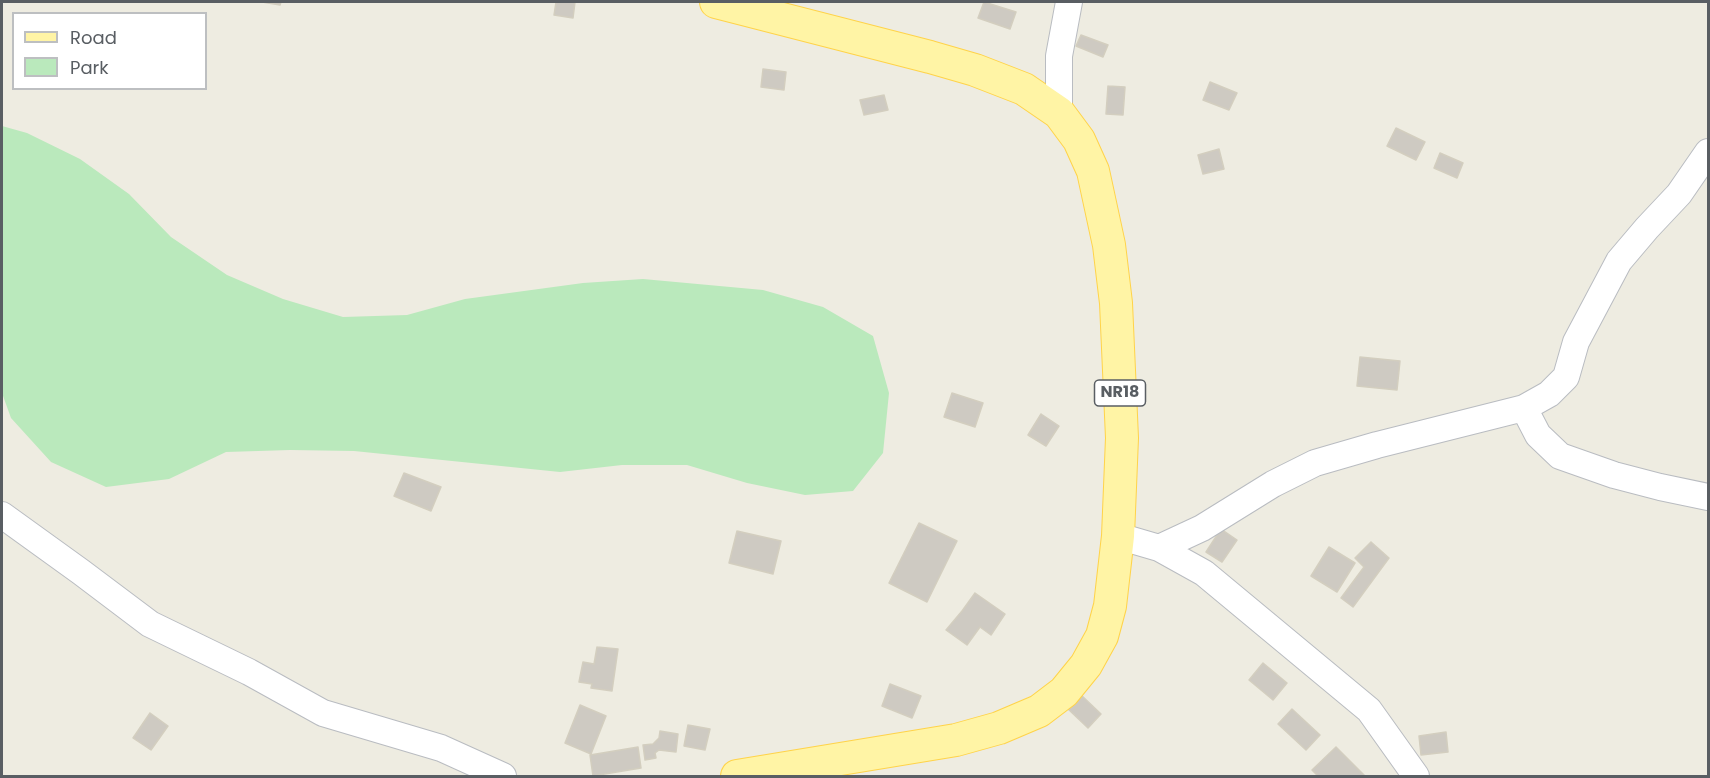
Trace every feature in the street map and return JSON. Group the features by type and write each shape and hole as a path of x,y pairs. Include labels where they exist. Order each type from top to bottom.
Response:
{"main road":[{"name":"NR18","path":"716,2 975,70 1024,89 1059,113 1079,140 1094,171 1109,245 1116,303 1122,438 1118,536 1110,606 1102,636 1086,665 1064,692 1039,711 999,728 956,741 737,777"}],"street":[{"path":"1059,113 1059,56 1069,2"},
{"path":"1159,548 1202,528 1273,484 1315,463 1524,408 1549,394 1566,377 1576,342 1618,261 1679,194 1708,152"},
{"path":"1524,408 1538,435 1560,456 1614,475 1708,497"},
{"path":"2,515 150,624 249,672 323,713 441,748 502,777"},
{"path":"1118,536 1159,548 1204,573 1369,710 1416,777"}],"green space":[{"path":"2,126 27,133 80,159 129,194 171,237 227,275 283,299 343,317 407,315 465,299 583,283 643,279 763,290 823,307 873,336 889,393 883,453 853,491 805,495 747,483 687,465 622,465 560,472 354,451 290,450 226,452 169,479 106,487 51,462 11,418 2,393"}],"building":[{"path":"262,2 281,2 280,5"},
{"path":"556,2 575,2 573,18 554,15"},
{"path":"984,2 1016,12 1010,29 978,18"},
{"path":"1081,35 1108,45 1103,57 1076,46"},
{"path":"763,69 786,72 784,90 761,87"},
{"path":"1210,82 1237,93 1229,110 1203,100"},
{"path":"1108,86 1125,87 1123,115 1106,114"},
{"path":"884,95 888,110 864,115 860,100"},
{"path":"1396,128 1425,142 1416,160 1387,146"},
{"path":"1219,149 1224,169 1203,174 1198,155"},
{"path":"1440,153 1463,163 1457,178 1434,168"},
{"path":"1360,357 1400,361 1397,390 1357,386"},
{"path":"952,393 983,403 975,427 944,417"},
{"path":"1041,414 1059,426 1046,446 1028,435"},
{"path":"404,473 441,487 431,511 394,496"},
{"path":"919,523 957,541 927,602 889,583"},
{"path":"1221,529 1237,540 1222,562 1206,552"},
{"path":"737,531 781,541 773,574 729,563"},
{"path":"1371,542 1389,558 1353,607 1341,598 1364,567 1355,558"},
{"path":"1329,547 1355,563 1337,592 1311,576"},
{"path":"975,593 1005,614 991,635 980,627 967,645 946,630"},
{"path":"597,647 618,649 612,691 591,688 592,684 579,682 583,662 594,664"},
{"path":"1263,663 1287,683 1273,700 1249,680"},
{"path":"890,684 921,696 912,718 882,706"},
{"path":"1080,694 1101,714 1088,728 1067,708"},
{"path":"580,705 606,716 591,754 565,743"},
{"path":"1292,709 1320,735 1306,750 1278,724"},
{"path":"150,713 168,726 151,750 133,738"},
{"path":"688,725 710,729 705,750 684,746"},
{"path":"660,731 678,734 676,752 659,750 655,753 656,758 645,760 643,745 653,744 659,738"},
{"path":"1446,732 1448,752 1421,755 1419,736"},
{"path":"638,747 641,768 593,776 590,755"},
{"path":"1336,747 1365,776 1318,776 1312,770"}]}
